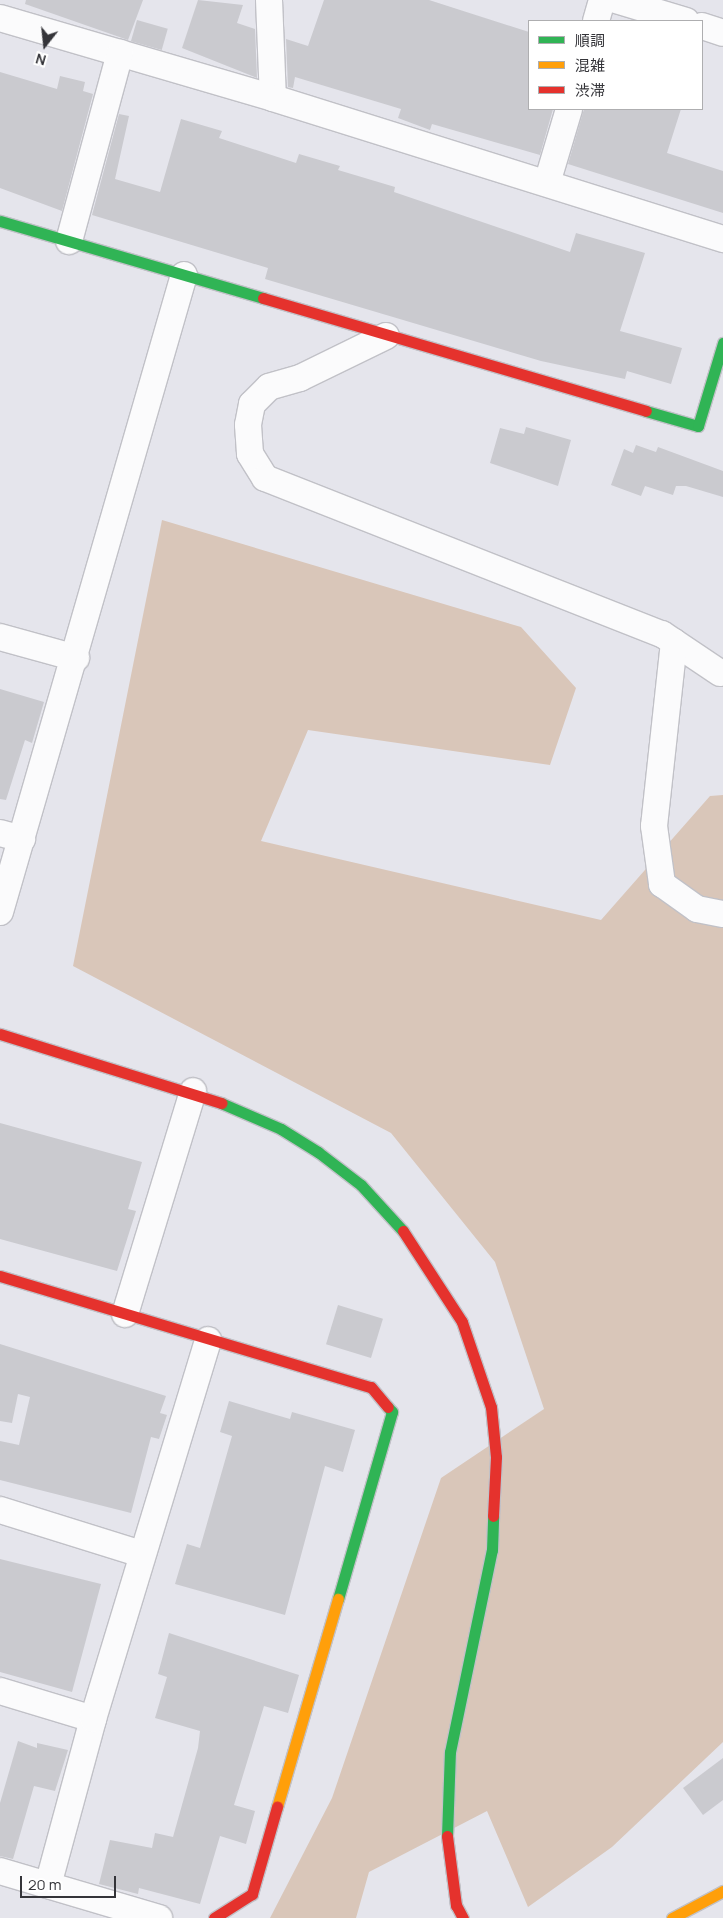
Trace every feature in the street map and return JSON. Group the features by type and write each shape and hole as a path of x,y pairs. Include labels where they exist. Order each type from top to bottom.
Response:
{"street":[{"path":"270,0 273,98"},
{"path":"596,20 602,0"},
{"path":"616,0 683,20"},
{"path":"0,18 273,98 723,240"},
{"path":"703,26 723,33"},
{"path":"69,240 120,52"},
{"path":"547,183 569,110"},
{"path":"0,220 386,336 698,426 723,343"},
{"path":"0,912 11,836 76,658 184,275"},
{"path":"386,336 300,378 269,387 252,404 248,425 250,454 265,478 674,642 720,673"},
{"path":"0,637 76,658"},
{"path":"674,642 654,826 662,884 696,909 723,914"},
{"path":"0,1034 194,1091 281,1129 361,1185 400,1227 441,1284 462,1322 491,1407 496,1465 492,1550 450,1752 447,1849 456,1905 463,1918"},
{"path":"125,1314 194,1091"},
{"path":"0,1276 208,1340 371,1387 392,1412 252,1894 214,1918"},
{"path":"48,1885 93,1719 141,1554 208,1340"},
{"path":"0,1510 141,1554"},
{"path":"0,1691 93,1719"},
{"path":"0,1871 159,1918"},
{"path":"672,1918 723,1891"}],"shaded area":[{"path":"162,520 521,627 576,688 550,765 308,730 261,841 601,920 710,796 723,795 723,1742 612,1847 528,1907 487,1811 369,1872 356,1918 270,1918 332,1798 441,1478 544,1409 495,1262 391,1133 73,966"}],"building":[{"path":"26,0 143,0 128,40 25,4"},
{"path":"198,0 243,5 237,23 255,29 257,78 182,48"},
{"path":"324,0 429,0 528,32 528,110 553,110 540,155 432,124 430,130 398,118 401,109 295,77 293,88 288,87 286,39 308,46"},
{"path":"137,20 168,29 162,50 131,41"},
{"path":"0,72 57,89 60,76 85,82 83,91 93,94 62,211 0,188"},
{"path":"584,110 681,110 667,153 723,171 723,213 568,164"},
{"path":"119,114 129,116 115,179 160,192 181,119 222,131 219,138 296,163 299,154 340,166 338,170 395,187 394,192 570,252 576,233 645,253 620,331 682,348 671,384 627,371 625,379 541,361 265,279 268,268 92,215"},
{"path":"526,427 571,440 558,486 490,463 500,428 524,434"},
{"path":"636,445 656,452 658,447 723,471 723,497 686,486 676,486 673,495 645,486 641,496 611,485 624,449 633,453"},
{"path":"0,689 44,702 32,743 25,740 6,800 0,799"},
{"path":"0,1123 142,1162 128,1209 136,1211 117,1271 0,1239"},
{"path":"338,1305 383,1319 371,1358 326,1344"},
{"path":"0,1344 166,1396 160,1413 167,1415 159,1439 151,1437 131,1513 0,1480 0,1441 19,1445 30,1397 18,1394 12,1423 0,1421"},
{"path":"229,1401 290,1419 292,1412 355,1430 343,1472 325,1466 285,1615 175,1584 187,1544 200,1548 232,1436 220,1432"},
{"path":"0,1559 101,1584 72,1692 0,1672"},
{"path":"169,1633 299,1675 288,1713 264,1706 234,1805 255,1811 246,1844 220,1836 200,1904 139,1888 138,1894 99,1884 110,1840 152,1848 155,1833 173,1837 198,1748 200,1731 155,1718 167,1677 158,1674"},
{"path":"18,1741 37,1748 37,1743 68,1750 55,1791 34,1786 13,1859 0,1856 0,1803"},
{"path":"723,1758 723,1800 703,1815 683,1788"}],"traffic: fast":[{"path":"0,221 263,298"},
{"path":"646,411 698,426 723,343"},
{"path":"221,1103 281,1129 318,1152 361,1185 403,1231"},
{"path":"338,1599 392,1412 388,1407"},
{"path":"447,1836 450,1752 492,1550 493,1516"}],"traffic: slow":[{"path":"277,1807 338,1599"},
{"path":"672,1918 723,1891"}],"traffic: jam":[{"path":"263,298 646,411"},
{"path":"0,1034 221,1103"},
{"path":"403,1231 462,1322 491,1407 496,1457 493,1516"},
{"path":"0,1276 371,1387 388,1407"},
{"path":"214,1918 252,1894 277,1807"},
{"path":"447,1836 456,1905 463,1918"}]}
